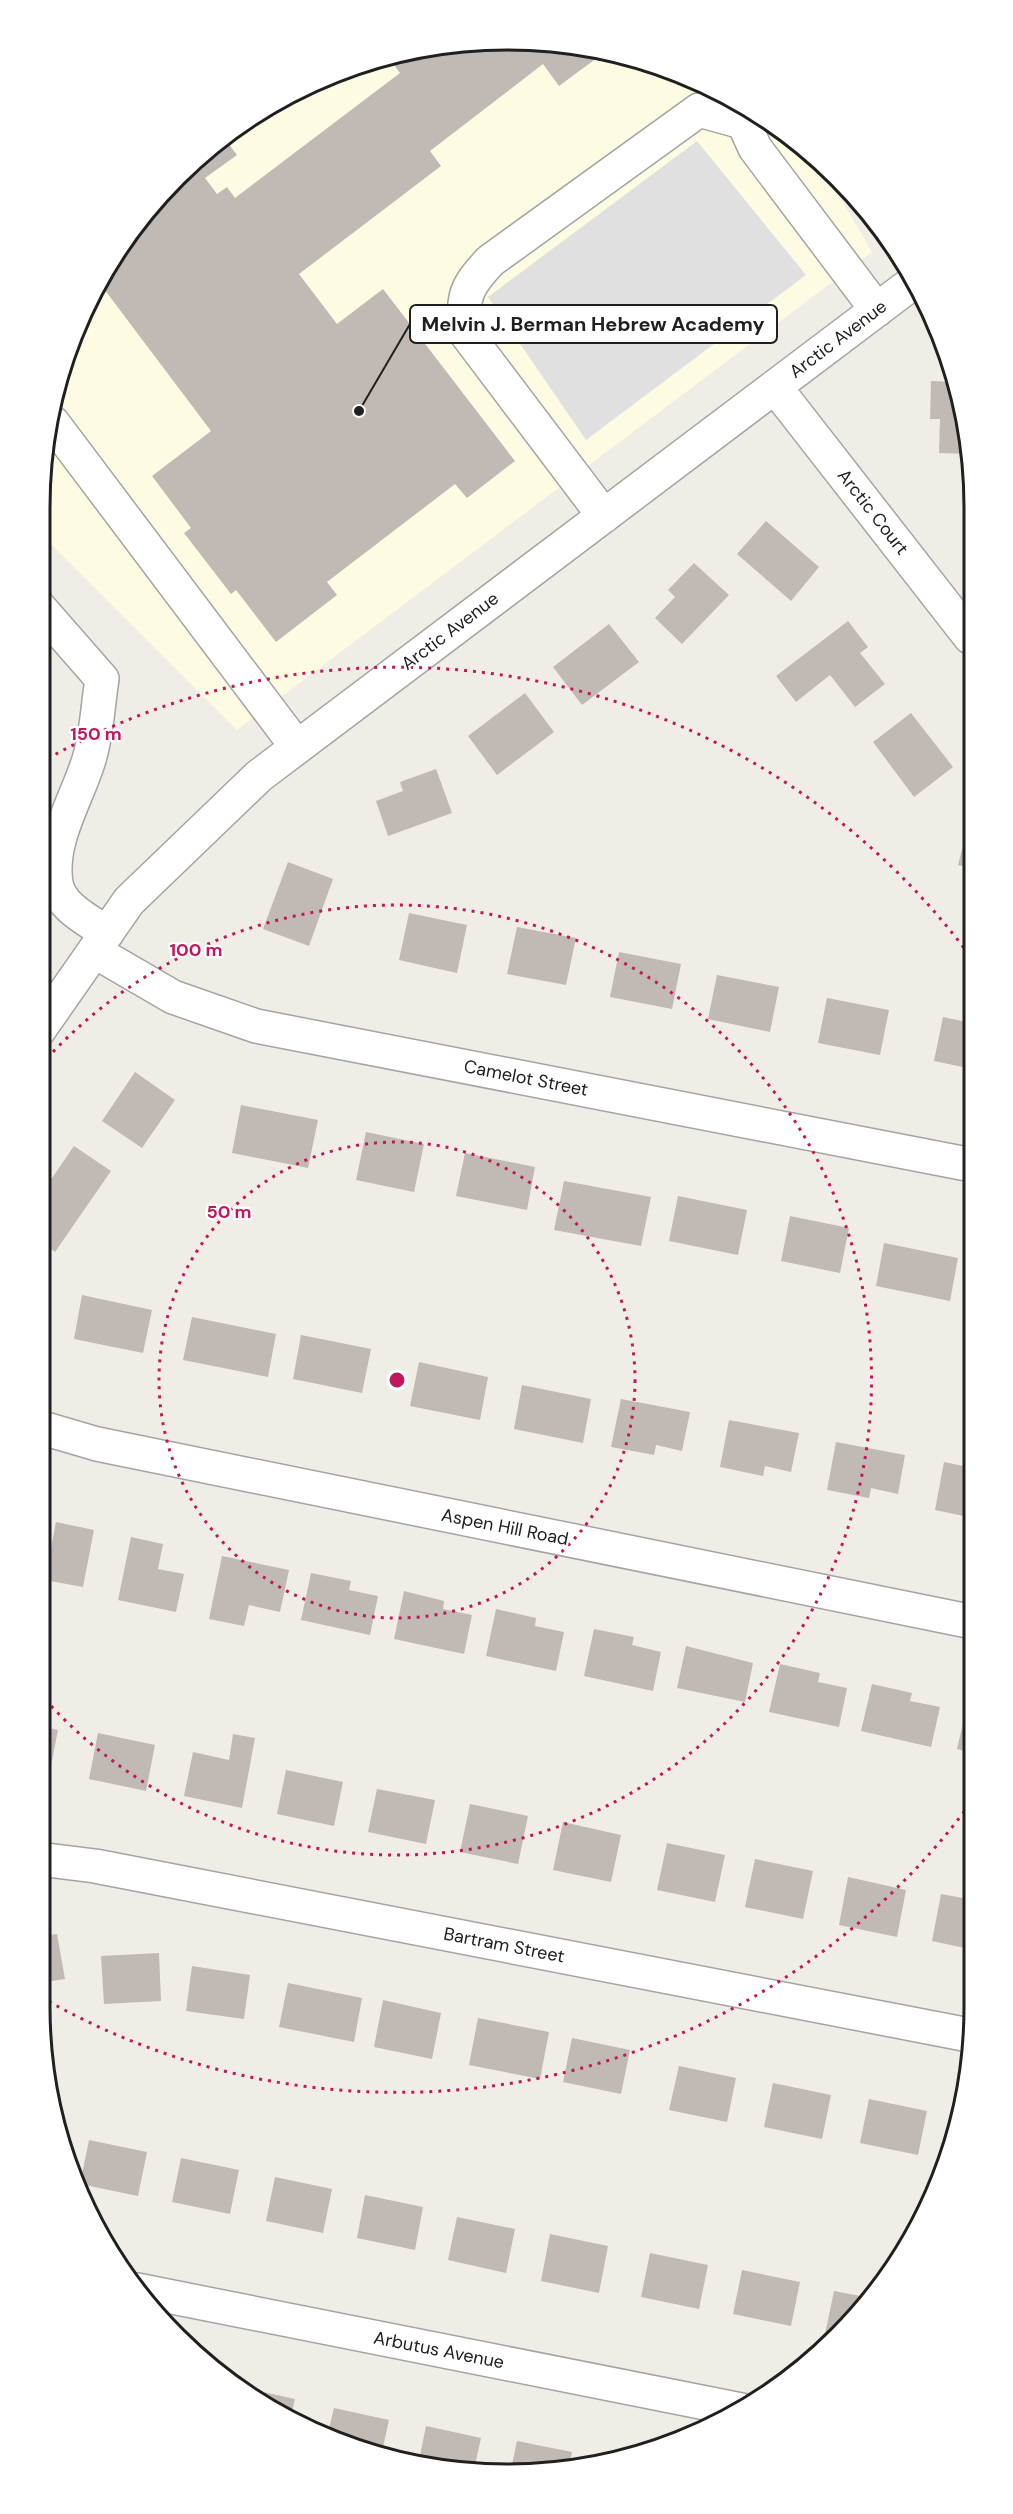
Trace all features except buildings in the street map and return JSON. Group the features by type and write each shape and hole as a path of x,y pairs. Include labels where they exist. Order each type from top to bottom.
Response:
{"street":[{"path":"604,516 465,332 463,308 470,282 490,261 699,110 735,111"},
{"path":"744,117 761,158 877,310"},
{"name":"Arctic Avenue","path":"50,1014 137,893 259,776 907,287"},
{"name":"Arctic Court","path":"775,387 964,629"},
{"path":"56,427 297,747"},
{"name":"Camelot Street","path":"50,620 102,679 91,755 64,823 57,854 56,884 67,906 100,942 174,998 256,1026 964,1163"},
{"name":"Aspen Hill Road","path":"50,1430 97,1444 964,1620"},
{"name":"Bartram Street","path":"50,1860 95,1866 963,2034"},
{"name":"Arbutus Avenue","path":"149,2292 727,2407"}],"shaded area":[{"path":"477,50 536,50 596,58 681,84 735,111 760,127 785,144 830,183 872,252 237,730 50,543 50,477 53,447 65,388 84,332 111,278 127,253 144,228 183,183 228,144 253,127 278,111 332,84 388,65 447,53"},
{"path":"697,141 806,275 586,440 488,297"}],"place":[{"name":"Melvin J. Berman Hebrew Academy","path":"359,411"}]}
